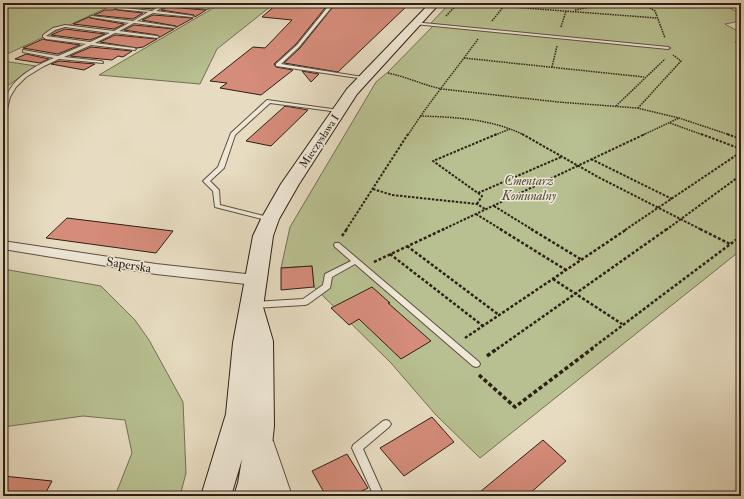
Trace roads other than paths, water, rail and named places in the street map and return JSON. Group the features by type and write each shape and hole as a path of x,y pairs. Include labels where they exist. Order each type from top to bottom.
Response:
{"main road":[{"name":"Mieczysława I","path":"216,496 239,414 245,343 255,280 263,236 270,219 290,184 339,111 366,75 435,3"},
{"name":"Mieczysława I","path":"249,496 253,483 260,426 261,341 252,306"}],"street":[{"name":"Saperska","path":"3,245 156,269 255,280"},
{"path":"260,426 267,465 278,496"}],"lane":[{"path":"163,3 206,8"},
{"path":"333,3 298,46 278,66 366,75"},
{"path":"3,113 10,91 17,83 40,67 134,22 166,4"},
{"path":"117,8 192,16"},
{"path":"92,17 174,27"},
{"path":"414,24 668,48"},
{"path":"134,49 46,38 44,36 54,29 65,26 157,37"},
{"path":"24,51 60,58 101,62"},
{"path":"270,219 217,206 216,190 206,181 221,168 233,134 269,101 339,111"},
{"path":"337,245 476,364"},
{"path":"252,306 305,302 327,286 328,276 356,261"},
{"path":"379,496 357,448 386,424"}],"park label":[{"name":"Cmentarz Komunalny","path":"529,188"}]}
